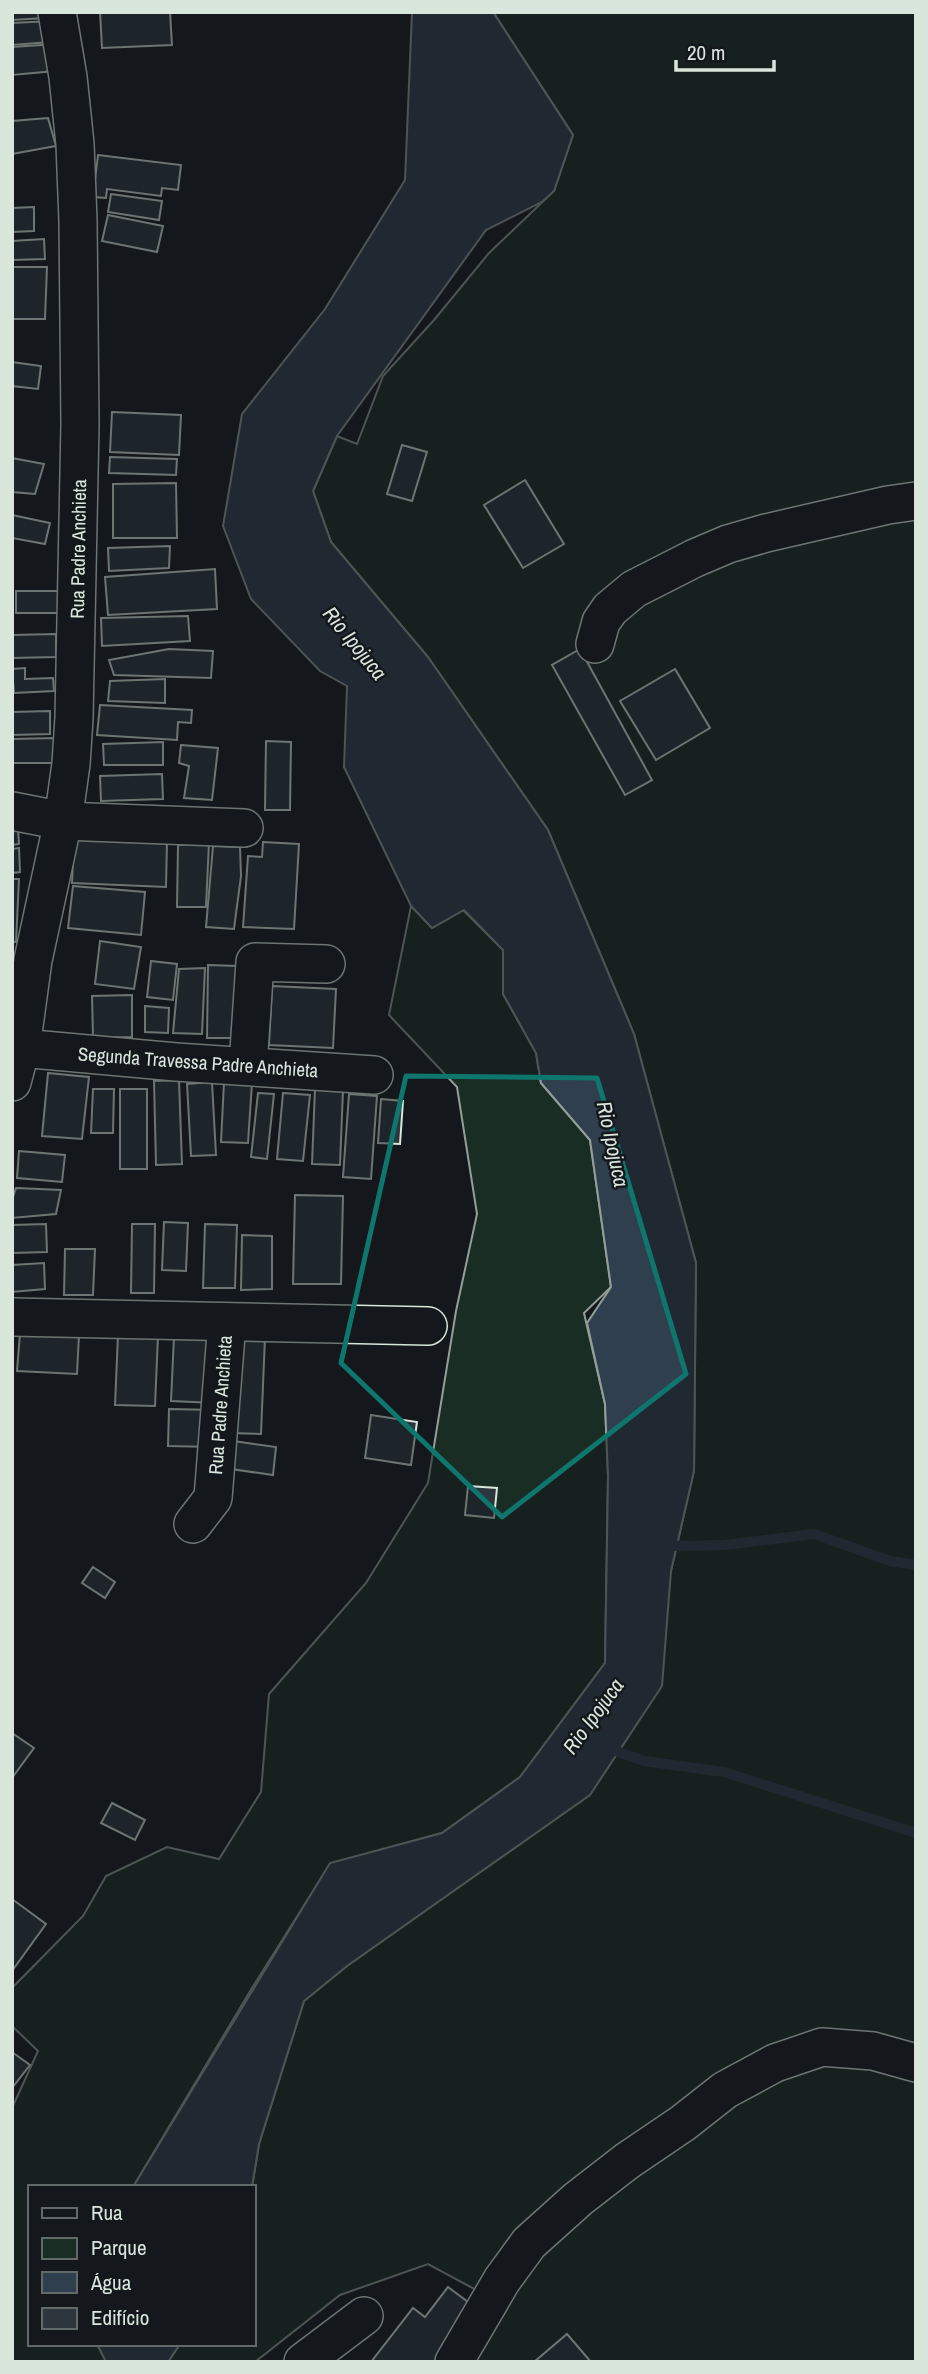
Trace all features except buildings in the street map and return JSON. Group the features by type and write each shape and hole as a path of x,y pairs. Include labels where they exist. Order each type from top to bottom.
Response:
{"street":[{"name":"Rua Padre Anchieta","path":"17,1065 33,960 63,821 74,718 80,411 75,144 68,77 57,12"},
{"path":"595,644 601,622 610,609 634,589 695,558 728,544 766,533 916,501"},
{"path":"12,811 63,821 244,828"},
{"path":"248,1066 254,962 326,964"},
{"name":"Segunda Travessa Padre Anchieta","path":"17,1065 248,1066 374,1075"},
{"path":"12,1317 428,1326"},
{"name":"Rua Padre Anchieta","path":"193,1524 213,1498 227,1322"},
{"path":"454,2362 502,2280 529,2243 578,2199 725,2090 775,2063 822,2047 873,2051 916,2063"},
{"path":"303,2362 364,2316"}],"highlighted area":[{"path":"406,1076 597,1078 686,1374 502,1517 341,1363"}],"green space":[{"path":"493,12 916,12 916,2362 473,2362 504,2305 428,2264 340,2295 255,2362 168,2362 179,2346 256,2346 256,2185 252,2185 259,2144 304,2001 347,1966 589,1795 671,1571 694,1471 696,1263 634,1034 548,830 428,657 331,542 313,491 337,436 357,444 383,376 489,253 554,191 573,135"},
{"path":"411,906 432,928 463,910 503,950 503,994 536,1053 541,1083 590,1140 611,1287 584,1313 605,1404 608,1476 605,1663 520,1777 442,1833 330,1864 134,2185 28,2185 28,2346 98,2346 106,2361 12,2362 12,2108 38,2051 12,2026 12,1988 83,1916 106,1876 167,1847 219,1859 261,1792 269,1694 366,1583 428,1483 456,1311 477,1214 457,1087 389,1015"}],"water":[{"name":"Rio Ipojuca","path":"412,12 493,12 573,135 554,191 542,202 486,230 337,436 313,491 331,542 428,657 548,830 634,1034 696,1263 694,1471 671,1571 662,1686 590,1795 347,1966 304,2001 259,2144 252,2185 134,2185 330,1863 442,1833 520,1777 605,1663 608,1476 605,1404 587,1323 611,1287 590,1140 541,1083 536,1053 503,994 503,950 464,910 432,928 411,906 344,767 347,686 320,671 251,599 223,526 242,414 325,309 405,180"},
{"path":"98,2346 179,2346 168,2362 106,2362"}],"waterway":[{"path":"667,1546 725,1545 814,1534 890,1561 916,1565"},
{"path":"607,1748 644,1761 724,1772 916,1833"}]}
